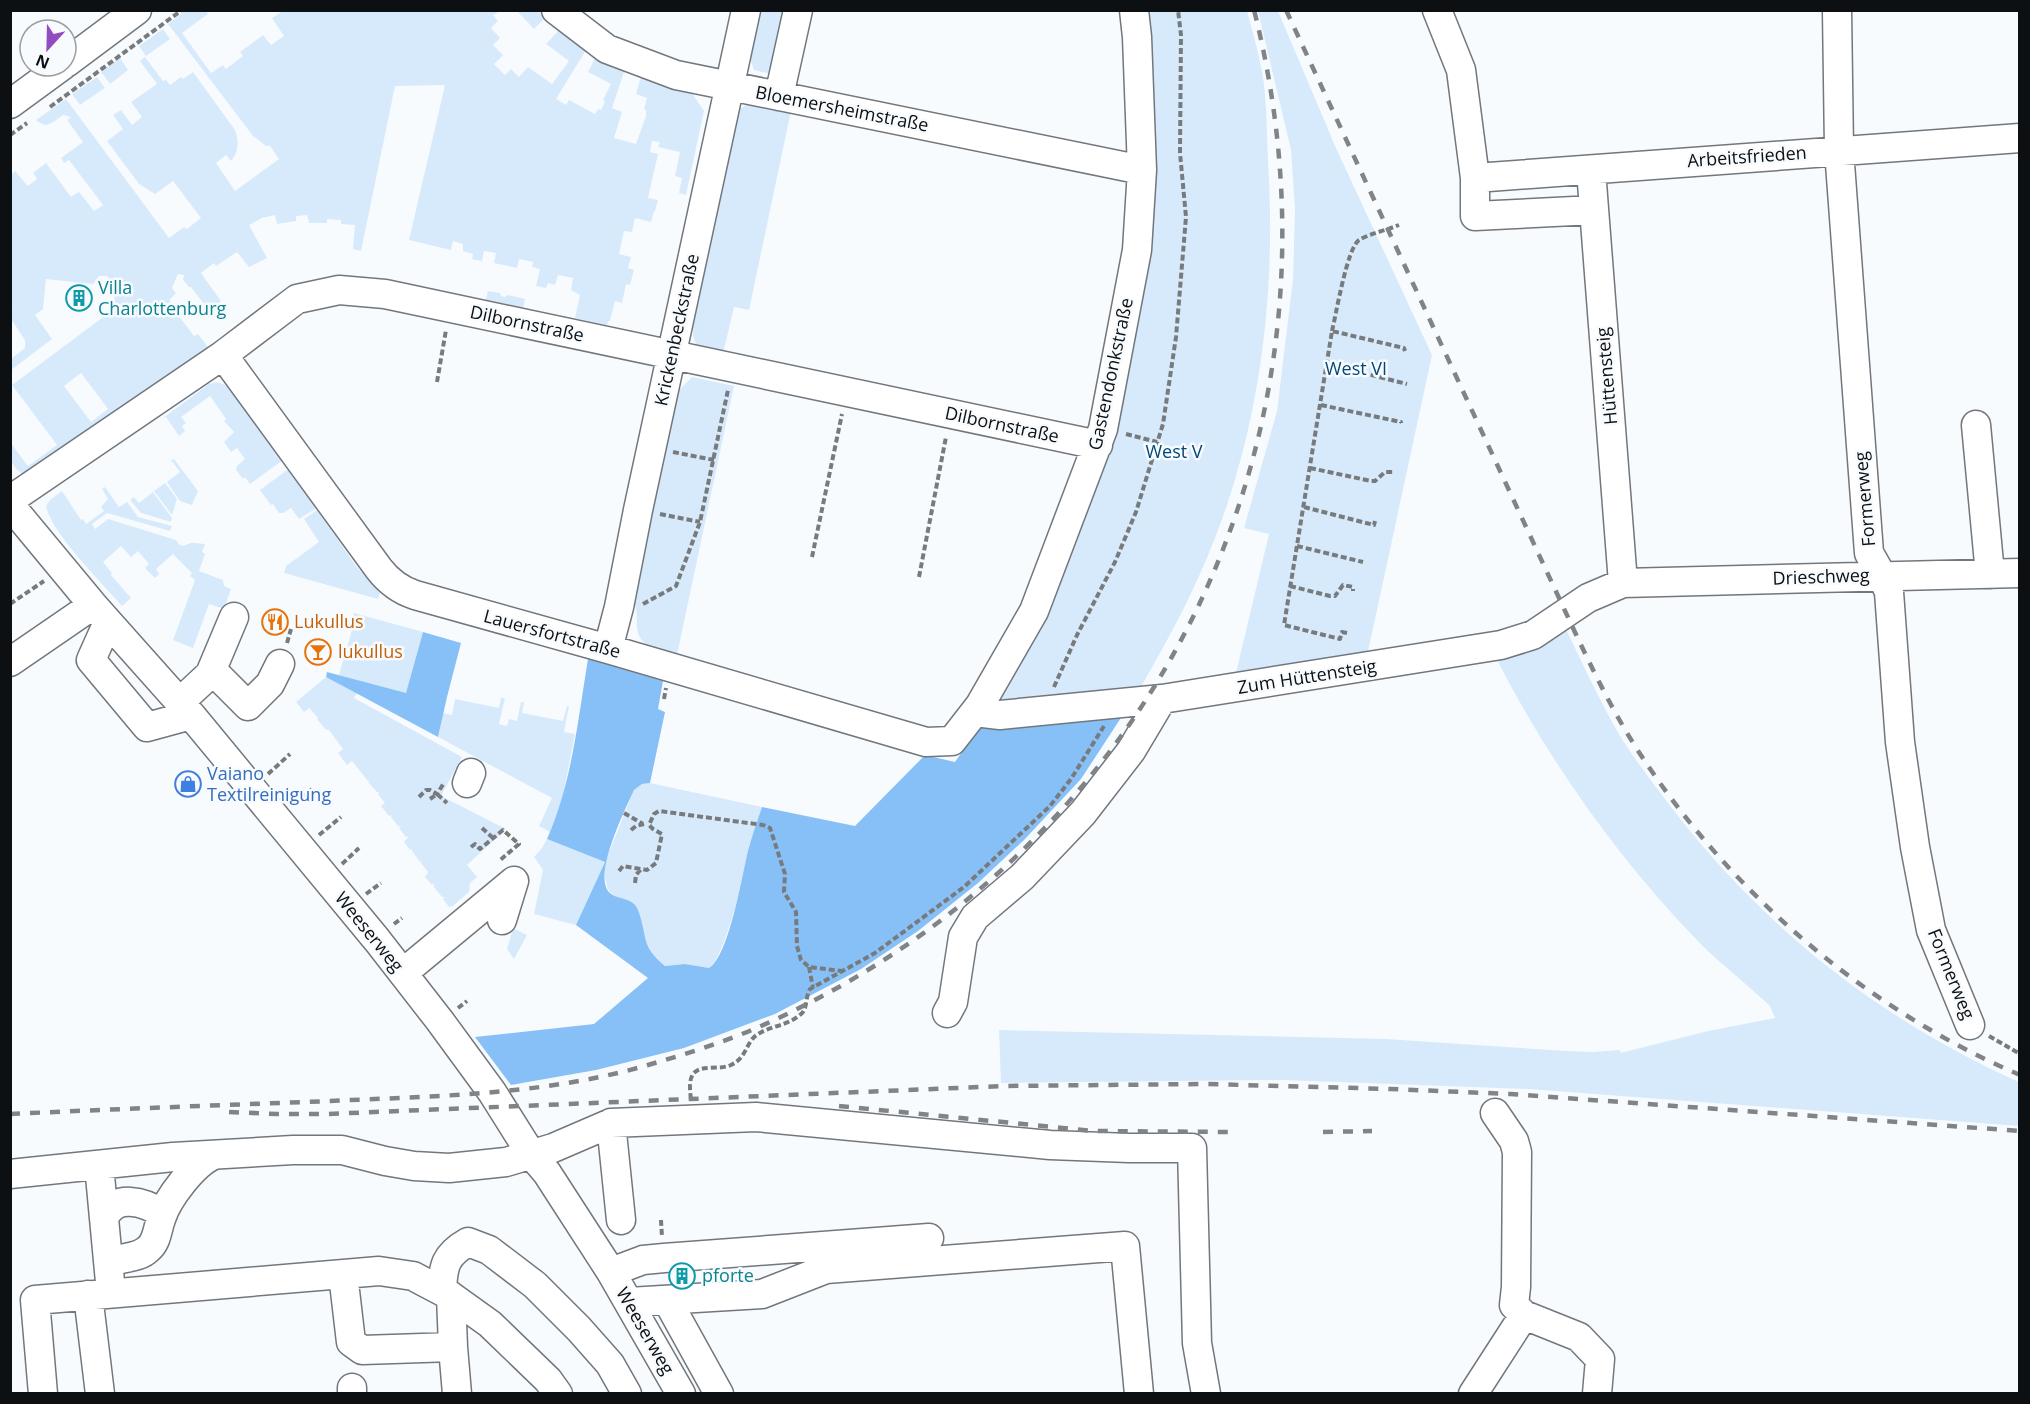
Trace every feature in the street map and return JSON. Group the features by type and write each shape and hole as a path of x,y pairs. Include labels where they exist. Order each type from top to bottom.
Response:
{"street":[{"path":"78,54 136,10"},
{"name":"Bloemersheimstraße","path":"556,10 607,49 675,75 1142,170"},
{"name":"Krickenbeckstraße","path":"608,649 619,607 746,10"},
{"path":"779,96 798,10"},
{"name":"Gastendonkstraße","path":"975,712 1034,611 1098,445 1107,409 1137,250 1142,170 1134,10"},
{"path":"1437,10 1461,70 1475,178 1475,216 1594,210"},
{"name":"Formerweg","path":"1837,10 1839,150 1869,553 1889,592 1900,742 1931,930 1970,1025"},
{"path":"19,113 51,78"},
{"name":"Arbeitsfrieden","path":"1475,178 2019,138"},
{"name":"Hüttensteig","path":"1591,170 1623,583"},
{"name":"Dilbornstraße","path":"10,502 224,356 297,299 339,290 385,294 1098,445"},
{"name":"Lauersfortstraße","path":"224,356 379,569 392,584 415,595 926,742 952,741 975,712"},
{"path":"1976,426 1990,574"},
{"name":"Weeserweg","path":"10,502 100,614 185,709 403,973 492,1092 531,1154 542,1166 611,1272 681,1394"},
{"name":"Drieschweg","path":"1623,583 2019,573"},
{"name":"Zum Hüttensteig","path":"975,712 1000,715 1162,699 1501,645 1533,635 1588,598 1623,583"},
{"path":"10,662 100,614"},
{"path":"100,614 91,660 147,727 185,709 203,673 234,622"},
{"path":"203,673 219,676 248,706 270,684 280,664"},
{"path":"946,1013 953,1002 963,937 975,917 1022,877 1083,813 1131,751 1162,699"},
{"path":"403,973 514,881 502,920"},
{"path":"1495,1113 1514,1141 1517,1152 1514,1305 1524,1316 1579,1337 1600,1359 1597,1394"},
{"path":"10,1174 293,1150 342,1150 394,1163 449,1168 506,1162 553,1148 611,1123 756,1117 1050,1144 1192,1148 1197,1343 1206,1394"},
{"path":"611,1123 621,1220"},
{"path":"10,1164 119,1149 330,1138 350,1140 397,1152 482,1153 500,1149 531,1154"},
{"path":"121,1259 147,1251 154,1242 168,1204 187,1178 206,1158 214,1155"},
{"path":"90,1167 104,1219 97,1294"},
{"path":"90,1167 100,1394"},
{"path":"104,1219 110,1209 119,1203 131,1201 156,1209 163,1214"},
{"path":"611,1272 643,1260 929,1238"},
{"path":"457,1394 443,1269 455,1250 468,1242 489,1250 535,1285 579,1329 609,1364 627,1394"},
{"path":"629,1302 762,1294 826,1269 1125,1246 1138,1394"},
{"path":"43,1394 23,1301 379,1271 413,1276 446,1293 490,1324 548,1380 558,1394"},
{"path":"343,1274 351,1342 362,1350 453,1347"},
{"path":"667,1300 719,1394"},
{"path":"1473,1394 1524,1316"}],"path":[{"path":"46,110 182,10"},
{"path":"1053,691 1077,635 1115,562 1132,522 1162,424 1176,337 1186,217 1180,153 1178,10"},
{"path":"10,135 19,113"},
{"path":"1347,633 1342,632 1340,639 1284,625 1332,331 1347,264 1357,241 1399,225"},
{"path":"437,382 450,308"},
{"path":"1332,331 1404,348 1405,351"},
{"path":"1327,364 1407,384"},
{"path":"636,608 676,586 700,522 729,383"},
{"path":"1321,405 1401,423"},
{"path":"812,557 843,406"},
{"path":"919,577 948,429"},
{"path":"652,447 714,460"},
{"path":"1310,468 1371,481 1375,481 1385,472 1393,471 1393,474"},
{"path":"1304,507 1374,525 1375,521"},
{"path":"638,510 700,522"},
{"path":"1297,546 1363,562"},
{"path":"10,604 62,568"},
{"path":"1290,586 1330,596 1335,596 1343,585 1353,587 1353,591"},
{"path":"691,1104 690,1083 696,1071 722,1068 737,1062 757,1035 801,1014 805,1009 806,995 813,988 875,953 964,887 1050,806 1098,738 1108,716 1107,703"},
{"path":"267,774 290,754"},
{"path":"430,799 462,778"},
{"path":"293,806 312,789"},
{"path":"419,797 426,790 430,790 447,803"},
{"path":"649,825 652,817 659,811 763,825 770,828 785,874 784,892 796,912 797,946 801,960 809,967 843,972"},
{"path":"619,871 623,866 647,870 656,863 662,834 624,813"},
{"path":"318,836 341,817"},
{"path":"631,830 644,824"},
{"path":"482,828 493,838"},
{"path":"471,847 475,844 480,849 503,830 519,844 496,864"},
{"path":"341,864 359,849"},
{"path":"625,860 630,867"},
{"path":"635,883 636,875 642,869"},
{"path":"366,895 381,883"},
{"path":"391,927 402,918"},
{"path":"809,967 813,988"},
{"path":"455,1011 467,1001"},
{"name":"Formerweg","path":"1970,1025 2019,1054"}],"green space":[{"path":"185,11 206,11 208,14 182,33 211,73 223,65 226,69 243,56 240,52 263,35 271,45 284,36 272,18 283,11 501,11 493,15 498,21 491,28 500,38 493,45 503,55 494,64 505,75 511,69 519,77 528,67 552,84 569,61 546,44 559,30 586,50 556,99 566,105 569,100 595,114 598,109 601,110 611,84 588,72 595,58 625,69 612,108 622,112 614,138 636,144 646,116 644,109 647,98 636,94 641,76 690,90 704,111 686,195 679,193 682,178 675,176 680,152 658,147 660,142 652,141 650,152 658,154 648,198 658,200 655,211 651,222 635,218 632,232 624,231 619,254 631,257 628,268 634,270 630,285 626,284 622,303 615,301 607,325 575,318 580,295 571,290 573,278 558,275 555,285 548,283 546,288 536,286 540,269 532,267 533,262 519,259 517,268 494,263 496,253 484,251 482,261 472,259 473,254 463,251 463,244 453,241 451,250 409,240 445,85 395,86 361,251 353,249 355,225 341,224 341,220 327,219 327,223 309,223 307,215 296,216 296,221 277,224 275,215 262,218 249,225 267,258 249,267 237,252 216,266 214,263 201,273 221,301 207,308 183,280 184,275 178,274 172,288 176,293 169,303 194,336 198,334 208,347 40,473 26,476 16,469 12,462 10,442 28,466 57,445 12,385 114,309 115,287 110,287 111,280 107,276 99,276 93,284 46,279 43,309 35,315 52,339 11,370 11,359 25,348 25,340 11,319 13,305 11,306 11,172 12,174 15,171 28,186 37,179 33,173 46,163 71,197 79,192 94,211 103,205 69,160 64,163 61,158 83,142 67,120 71,117 63,115 47,125 36,120 66,99 169,238 184,227 187,229 201,218 173,181 155,194 139,184 107,141 123,129 113,115 121,110 132,125 142,117 131,102 157,84 140,61 145,57 163,81 166,80 170,85 193,72 235,130 237,146 234,158 231,161 226,155 216,163 235,191 279,159 270,146 266,146 253,136 168,24","holes":["81,373 108,409 91,422 64,386"]},
{"path":"517,11 538,11 545,18 534,29"},
{"path":"759,11 789,11 775,75 754,70 750,58"},
{"name":"West V","path":"1147,11 1247,11 1258,52 1266,111 1270,215 1269,267 1266,320 1249,424 1220,525 1200,574 1178,620 1137,694 998,707 998,698 1124,392"},
{"name":"West VI","path":"1258,11 1278,11 1336,148 1432,355 1366,661 1234,681 1269,534 1244,528 1277,411 1293,279 1295,210 1291,150"},
{"path":"163,29 170,39 146,56 139,46"},
{"path":"120,58 128,70 110,84 101,72"},
{"path":"97,77 105,88 80,105 72,94"},
{"path":"751,102 791,111 749,310 734,307 723,354 697,347 693,336 693,318 735,119 740,109"},
{"path":"488,291 500,293 505,297 508,295 525,299 522,313 485,304"},
{"path":"692,377 734,386 677,655 651,647 641,640 638,634 634,603 678,391"},
{"path":"217,382 230,387 283,460 250,484 236,470 245,459 237,448 231,452 224,442 234,432 224,421 226,419 210,396 181,417 186,423 182,426 185,431 179,436 166,417 163,418 209,384"},
{"path":"174,459 198,491 192,505 180,501 167,482 180,472 171,460"},
{"path":"290,468 318,507 299,519 291,508 279,513 260,490"},
{"path":"165,483 177,499 172,515 154,491"},
{"path":"105,487 119,507 127,502 138,517 172,526 170,531 107,513 92,524 95,529 108,519 176,540 181,545 205,544 202,552 205,554 199,571 223,580 224,586 231,589 224,609 209,604 193,648 173,640 195,580 190,576 192,573 173,554 156,569 159,574 155,578 145,568 149,564 138,551 131,557 121,546 103,562 131,598 122,606 57,530 46,506 50,500 62,491 86,524 104,511 101,507 108,499 102,489"},
{"path":"153,492 172,518 171,522 141,513 130,500 134,497 139,503"},
{"path":"317,510 356,566 380,593 378,599 284,573 286,566 319,542 304,519"},
{"path":"354,613 423,632 406,694 339,675 352,630 349,629"},
{"path":"1563,623 1602,703 1634,758 1704,847 1742,889 1783,929 1871,999 1918,1029 2019,1082 2019,1126 1528,1089 1282,1080 1001,1083 999,1030 1386,1039 1567,1051 1620,1050 1620,1053 1708,1031 1775,1018 1770,1006 1692,935 1608,836 1558,765 1493,652"},
{"path":"326,677 357,693 354,698 462,757 441,796 506,829 467,865 477,877 470,883 469,892 453,906 449,907 443,899 445,897 442,897 434,887 434,883 432,885 425,877 428,872 421,863 422,861 420,862 412,849 410,850 404,842 409,836 406,837 399,828 401,827 391,817 392,815 389,816 381,806 385,803 378,794 379,792 368,782 370,780 368,781 352,761 347,765 338,753 343,749 328,729 326,730 310,708 304,712 296,702"},
{"path":"501,698 505,698 499,724 507,726 509,719 517,721 521,702 524,702 522,713 563,721 567,706 569,706 564,732 575,734 562,800 550,832 539,826 552,798 438,737 443,713 452,715 455,699 499,708"},
{"path":"650,783 762,807 732,919 724,942 709,968 685,964 665,966 652,953 645,940 637,907 615,896 608,889 604,864 576,925 534,914 543,870 534,857 547,839 605,862 634,790 642,784"},
{"path":"513,928 527,935 514,959 507,949"}],"shaded area":[{"path":"423,632 461,643 438,737 326,677 327,672 406,693"},
{"path":"588,659 663,681 658,709 665,712 650,783 642,784 634,790 612,841 605,870 605,882 611,894 628,900 636,906 648,946 665,966 685,964 709,968 716,961 729,932 748,851 762,807 855,826 925,755 955,762 984,720 1130,704 1081,779 1024,840 978,883 918,931 861,969 775,1014 684,1048 596,1070 511,1085 475,1037 594,1024 648,978 576,925 605,862 547,839 563,796"}],"railway":[{"path":"10,1114 490,1092 570,1083 648,1065 761,1026 901,949 1021,852 1120,738 1196,610 1250,470 1278,322 1280,167 1254,10"},
{"path":"1286,10 1582,647 1635,746 1671,798 1711,848 1755,895 1803,939 1853,979 1906,1015 1962,1047 2020,1075"},
{"path":"229,1112 326,1114 1005,1086 1206,1084 1510,1094 2020,1131"},
{"path":"839,1106 1094,1131 1234,1132"},
{"path":"1323,1132 1372,1131"}],"place":[{"name":"Villa Charlottenburg","path":"79,298"},
{"name":"Lukullus","path":"275,622"},
{"name":"lukullus","path":"318,652"},
{"name":"Vaiano Textilreinigung","path":"188,784"},
{"name":"pforte","path":"682,1276"}]}
